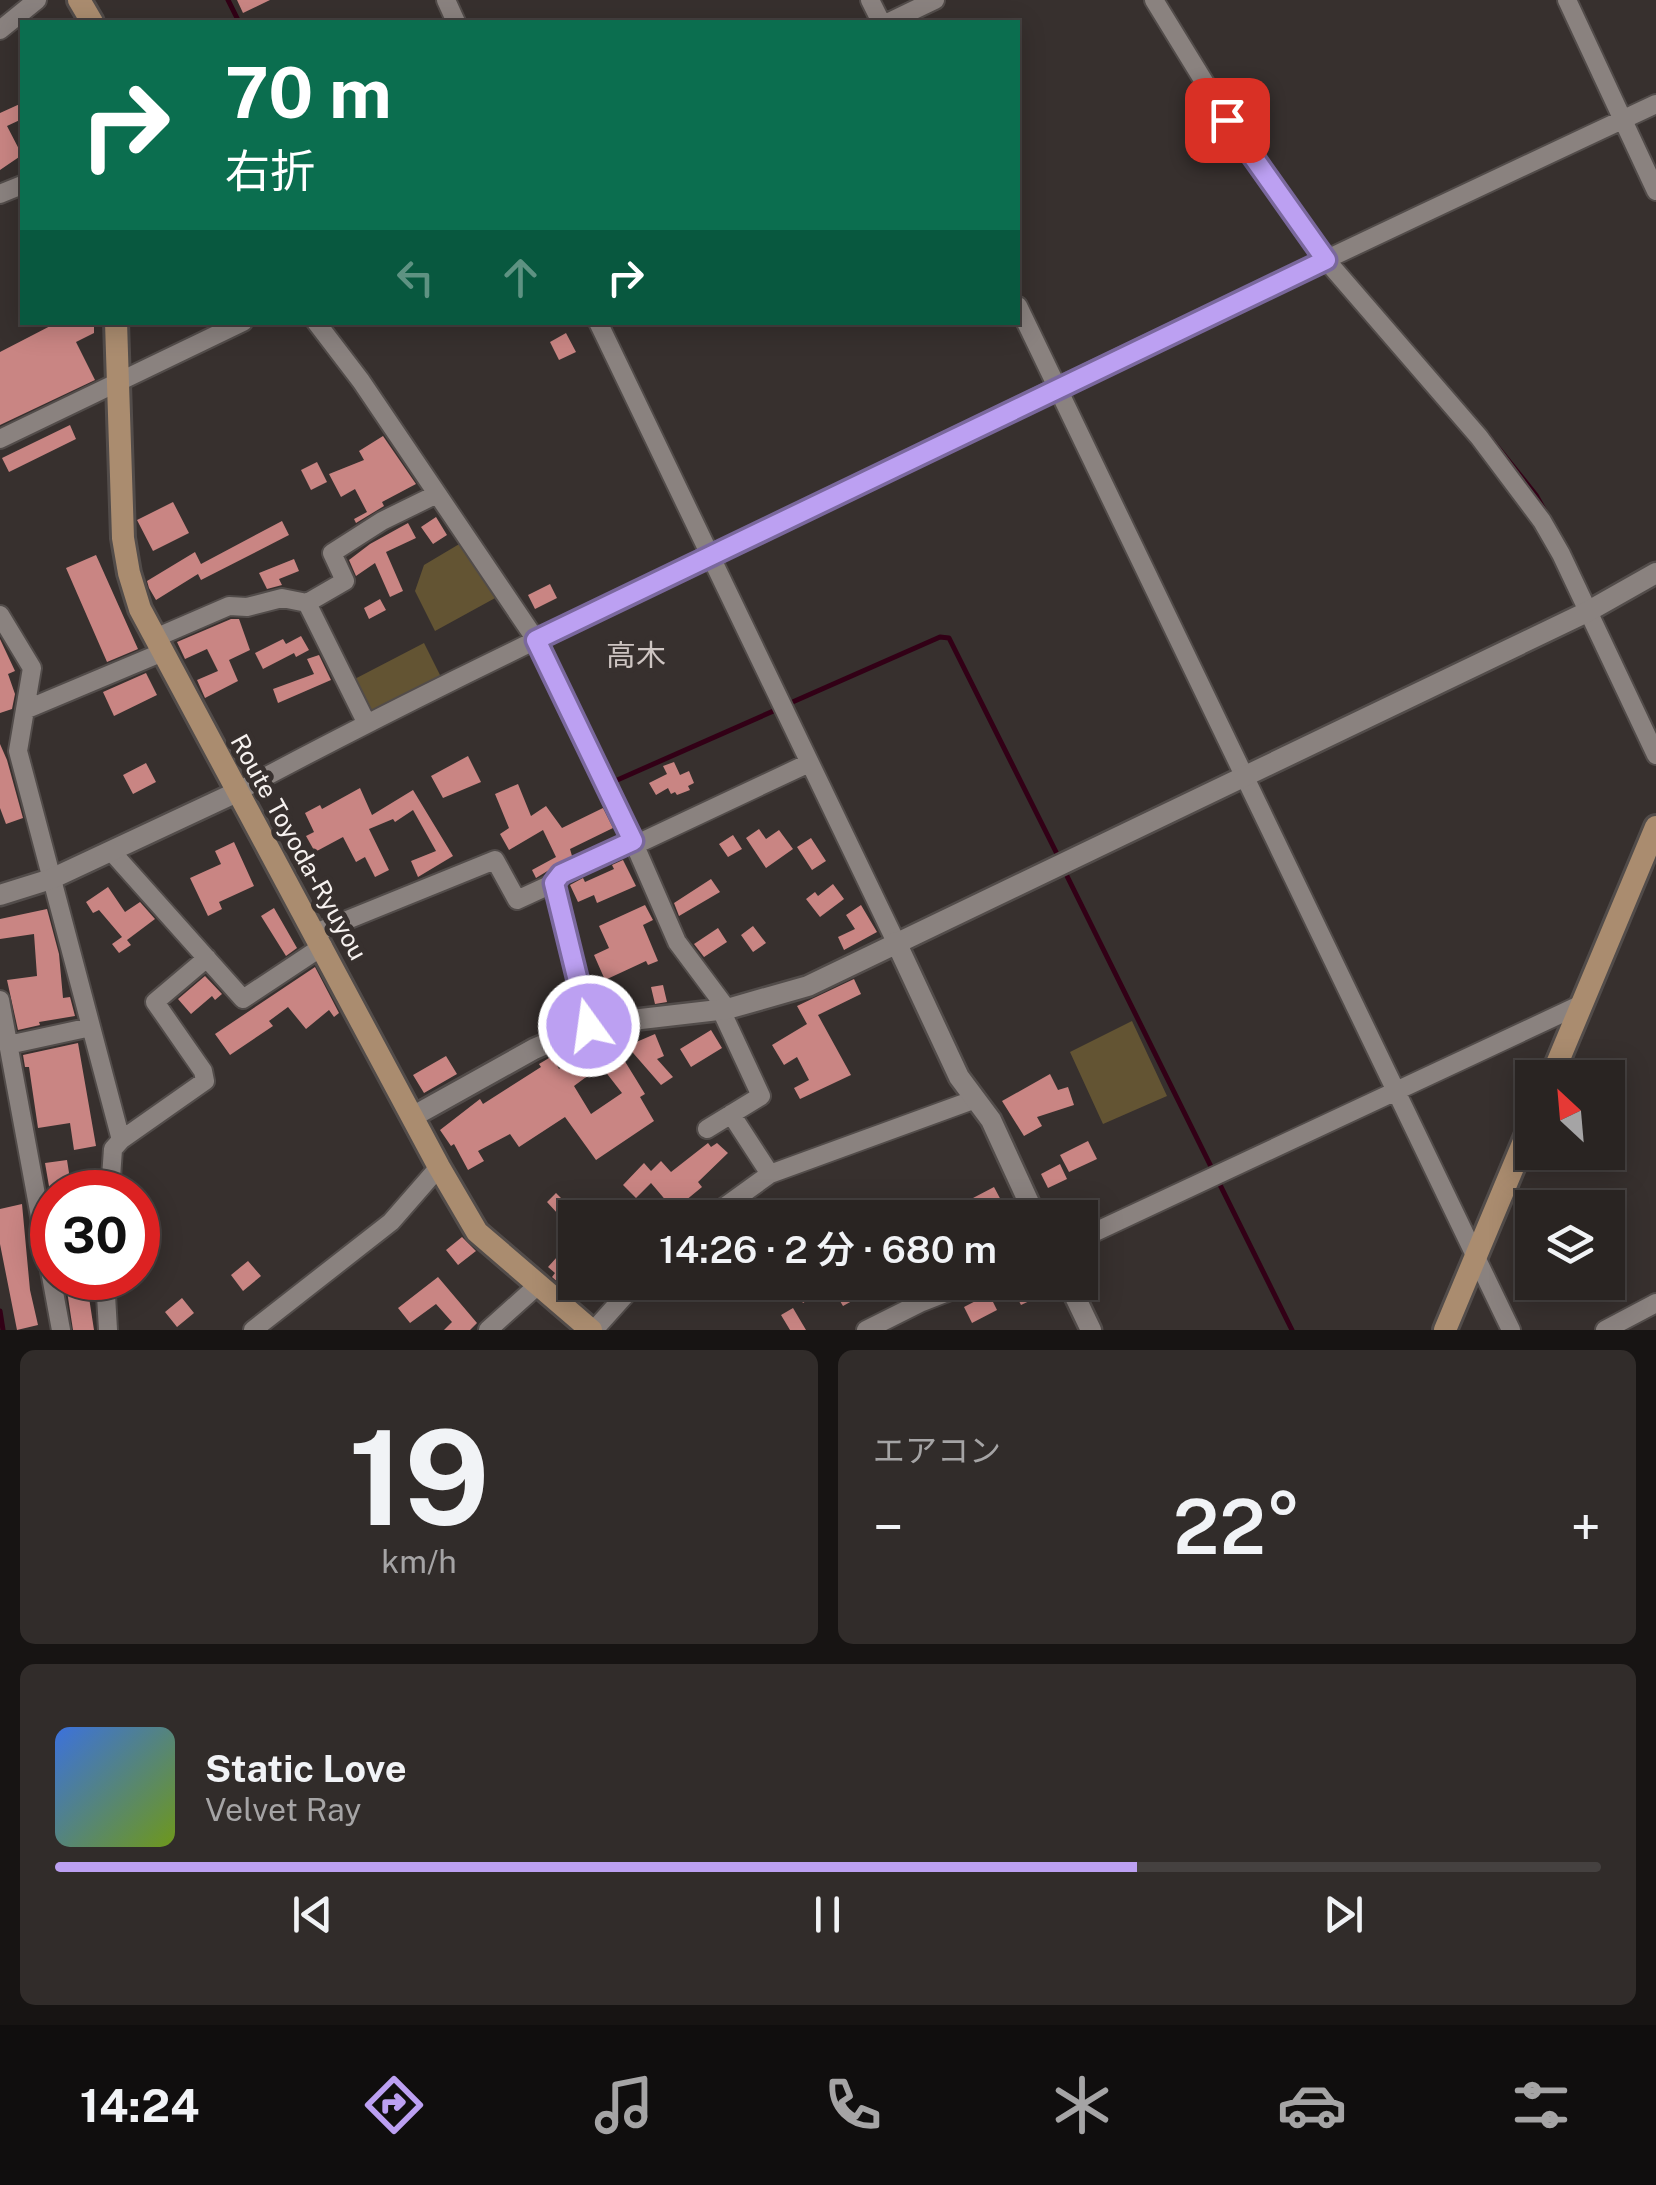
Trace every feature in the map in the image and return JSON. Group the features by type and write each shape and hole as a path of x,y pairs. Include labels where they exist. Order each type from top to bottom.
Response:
{"main road":[{"name":"Route Toyoda-Ryuyou","path":"116,325 123,538 128,573 140,609 477,1232 592,1330"},
{"path":"1559,1060 1656,827"},
{"path":"1445,1330 1515,1163"}],"street":[{"path":"1,26 37,0"},
{"path":"893,20 935,0"},
{"path":"1154,0 1227,120 1326,260 1515,482 1561,554 1656,754"},
{"path":"1566,0 1656,191"},
{"path":"0,895 51,879 237,792 536,640 1057,387 1656,104"},
{"path":"1020,310 1511,1330"},
{"path":"0,438 238,325"},
{"path":"318,325 361,380 536,640 677,942 724,1010 761,1096 707,1129"},
{"path":"599,325 959,1077 990,1120 1028,1200"},
{"path":"25,710 229,606 248,607 282,598 308,603 345,580 332,553 438,494"},
{"path":"412,1117 534,1049 589,1026 724,1010 808,986 1586,612 1656,573"},
{"path":"308,603 367,724"},
{"path":"0,614 32,668 20,756 121,1140"},
{"path":"0,762 20,756"},
{"path":"111,851 243,998 319,939 495,860 517,900 554,883 561,874 809,762"},
{"path":"554,883 589,1026"},
{"path":"112,1170 113,1149 121,1140 205,1081 203,1071 155,1002 208,958"},
{"path":"0,1000 33,1170"},
{"path":"1098,1231 1582,1004"},
{"path":"8,1045 91,1026"},
{"path":"734,1200 770,1174 973,1100"},
{"path":"731,1114 770,1174"},
{"path":"254,1330 392,1222 439,1166"},
{"path":"488,1330 538,1285"},
{"path":"56,1300 61,1330"},
{"path":"106,1300 108,1330"},
{"path":"592,1330 621,1300"},
{"path":"866,1330 927,1300"},
{"path":"1077,1300 1091,1330"},
{"path":"1605,1330 1656,1303"}],"shaded area":[{"path":"461,543 497,597 435,631 415,591 424,565"},
{"path":"424,643 441,677 365,718 347,683"},
{"path":"1132,1021 1167,1096 1103,1124 1070,1052"}],"building":[{"path":"237,0 270,0 243,13"},
{"path":"20,104 20,120 7,126 20,156 0,170 0,113"},
{"path":"52,325 94,325 94,333 76,342 95,380 0,425 0,352"},
{"path":"566,333 576,352 559,360 550,342"},
{"path":"70,425 76,439 9,472 2,458"},
{"path":"383,436 416,484 382,502 384,506 356,523 354,519 367,512 355,489 341,497 329,474 364,460 359,451"},
{"path":"317,462 327,482 311,490 301,470"},
{"path":"173,502 189,533 153,551 137,520"},
{"path":"436,517 447,535 433,544 421,527"},
{"path":"282,521 289,535 201,580 198,574 156,600 149,588 147,581 195,552 201,564"},
{"path":"408,523 416,538 386,552 403,591 390,597 375,563 356,576 349,560"},
{"path":"96,555 138,649 107,662 66,568"},
{"path":"294,559 299,571 279,579 282,585 267,589 259,573"},
{"path":"550,584 557,598 535,609 528,595"},
{"path":"380,599 386,610 369,619 364,608"},
{"path":"239,619 250,650 229,660 238,681 205,698 197,680 218,671 207,649 185,659 177,642"},
{"path":"301,636 309,650 263,669 255,653 283,639 286,644"},
{"path":"0,639 15,671 8,674 15,694 12,709 0,713"},
{"path":"319,655 331,680 278,703 273,689 314,674 307,659"},
{"path":"146,673 157,695 114,716 103,692"},
{"path":"0,744 23,818 6,824 0,808"},
{"path":"468,756 481,782 443,798 431,776"},
{"path":"674,762 680,775 689,771 694,783 688,786 690,790 677,795 668,788 656,795 649,783 667,774 663,766"},
{"path":"146,763 156,782 133,794 123,775"},
{"path":"518,784 531,816 546,806 562,828 603,808 613,828 570,849 572,856 536,878 532,870 556,857 543,830 509,850 500,834 509,828 495,794"},
{"path":"360,788 372,815 413,790 453,856 418,877 411,861 436,851 413,810 395,822 393,819 369,829 389,870 375,877 365,857 356,862 343,837 315,852 306,836 314,832 305,813 320,805 322,809"},
{"path":"759,829 766,839 779,830 793,849 766,868 746,838"},
{"path":"733,835 742,849 728,857 719,844"},
{"path":"811,838 826,861 812,870 797,847"},
{"path":"234,842 254,886 219,902 222,909 208,916 190,878 221,864 215,851"},
{"path":"623,860 636,886 597,903 594,895 578,902 570,885 614,869 612,865"},
{"path":"711,879 720,892 679,916 674,903"},
{"path":"833,884 844,899 820,917 806,899 815,892 818,896"},
{"path":"108,887 125,912 140,902 155,919 127,940 131,945 119,953 112,944 122,937 99,910 93,913 86,902"},
{"path":"645,905 653,920 643,925 658,961 648,965 646,961 605,980 594,955 609,948 599,926"},
{"path":"861,905 877,932 844,950 838,937 855,929 846,915"},
{"path":"274,908 297,948 286,956 261,916"},
{"path":"47,909 59,954 63,998 70,997 75,1016 18,1030 7,980 37,976 34,934 0,939 0,919"},
{"path":"753,926 766,943 753,952 741,935"},
{"path":"718,928 727,942 704,957 694,944"},
{"path":"315,967 339,1013 334,1017 329,1010 306,1029 288,1007 269,1021 273,1026 230,1055 215,1034"},
{"path":"205,976 222,994 215,1000 212,996 191,1014 178,999"},
{"path":"854,979 861,994 818,1015 851,1075 800,1099 794,1088 809,1080 797,1057 784,1065 772,1045 807,1024 797,1006"},
{"path":"663,985 667,1002 655,1004 651,987"},
{"path":"711,1030 722,1048 691,1067 680,1049"},
{"path":"655,1034 664,1056 657,1059 673,1077 661,1085 627,1046"},
{"path":"602,1037 613,1052 618,1050 645,1094 640,1097 654,1121 596,1160 565,1117 519,1147 510,1134 478,1151 484,1161 468,1170 454,1144 451,1146 440,1130 480,1099 483,1104 552,1056 559,1069","holes":["601,1066 622,1093 591,1114 574,1086"]},
{"path":"78,1043 96,1146 74,1150 70,1123 38,1128 29,1067 25,1067 23,1055"},
{"path":"446,1056 457,1074 424,1093 413,1075"},
{"path":"1050,1074 1058,1090 1068,1087 1074,1105 1037,1117 1042,1126 1024,1136 1002,1101"},
{"path":"1088,1141 1097,1159 1069,1172 1060,1155"},
{"path":"708,1143 711,1147 717,1143 728,1153 698,1182 702,1187 686,1200 665,1200 651,1183 636,1198 623,1185 644,1163 651,1171 661,1161 671,1172"},
{"path":"67,1160 69,1170 46,1170 45,1163"},
{"path":"1060,1164 1067,1179 1048,1188 1041,1174"},
{"path":"994,1187 1001,1200 974,1200"},
{"path":"556,1193 563,1200 558,1200 558,1214 547,1202"},
{"path":"22,1204 30,1300 38,1325 17,1330 0,1244 0,1209"},
{"path":"462,1237 476,1251 458,1265 446,1250"},
{"path":"558,1256 558,1282 552,1277 555,1273 548,1267"},
{"path":"248,1261 261,1276 243,1291 231,1275"},
{"path":"438,1277 477,1323 470,1330 444,1330 452,1322 436,1304 410,1323 398,1308"},
{"path":"182,1298 194,1313 177,1327 165,1312"},
{"path":"68,1300 89,1300 94,1330 73,1330"},
{"path":"977,1300 992,1300 997,1310 972,1323 964,1307"},
{"path":"793,1308 806,1330 790,1330 781,1315"}],"waterway":[{"path":"228,0 238,20"},
{"path":"1487,434 1546,513"},
{"path":"788,704 940,637 949,638 1060,860"},
{"path":"572,695 615,781 778,709"},
{"path":"1064,870 1292,1330"},
{"path":"0,1311 3,1330"}],"district":[{"name":"高木","path":"636,655"}],"route":[{"path":"589,1026 554,883 561,874 633,841 536,640 1326,260 1227,120"}]}
